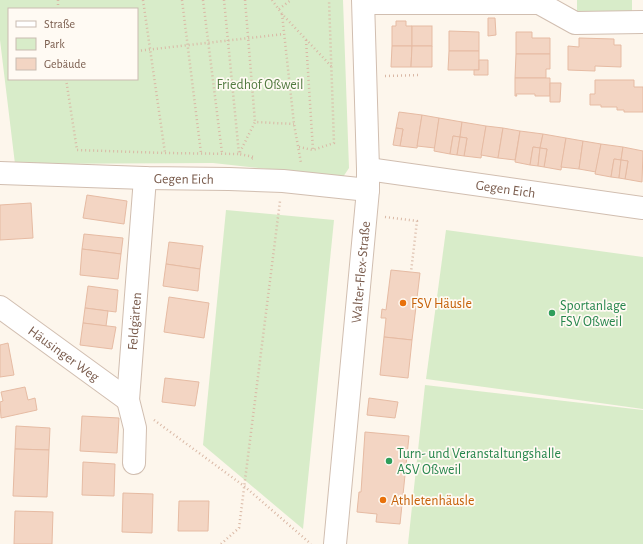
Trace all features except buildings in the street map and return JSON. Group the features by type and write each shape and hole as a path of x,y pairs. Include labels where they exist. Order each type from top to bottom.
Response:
{"street":[{"path":"364,2 539,3 575,23 643,22"},
{"name":"Walter-Flex-Straße","path":"335,544 368,180 364,2"},
{"name":"Gegen Eich","path":"0,173 145,178 229,178 293,182 368,180 643,208"},
{"name":"Feldgärten","path":"134,463 135,428 128,400 145,178"},
{"name":"Häusinger Weg","path":"0,307 128,400"}],"path":[{"path":"143,0 165,154"},
{"path":"182,0 201,153"},
{"path":"203,0 222,153"},
{"path":"224,0 239,154"},
{"path":"239,154 255,122 244,0"},
{"path":"272,0 282,14 332,68"},
{"path":"279,10 291,0"},
{"path":"299,147 313,150 334,143 329,0"},
{"path":"221,544 239,528 244,486 299,147 294,124 282,14"},
{"path":"138,51 284,34"},
{"path":"306,40 313,150"},
{"path":"366,76 421,75"},
{"path":"66,80 77,150 165,154 222,153 254,156 229,178"},
{"path":"255,122 294,124"},
{"path":"365,215 417,221 411,272"},
{"path":"128,400 244,486 311,544"}],"green space":[{"name":"Friedhof Oßweil","path":"0,0 343,0 349,168 343,177 213,163 15,164 0,40"},
{"path":"577,0 632,0 632,11 577,15"},
{"path":"226,210 334,220 303,529 203,445"},
{"path":"446,230 643,257 643,409 426,379"},
{"path":"425,385 643,410 643,544 408,544"}],"place":[{"name":"FSV Häusle","path":"403,303"},
{"name":"Sportanlage FSV Oßweil","path":"552,313"},
{"name":"Turn- und Veranstaltungshalle ASV Oßweil","path":"389,461"},
{"name":"Athletenhäusle","path":"383,500"}]}
